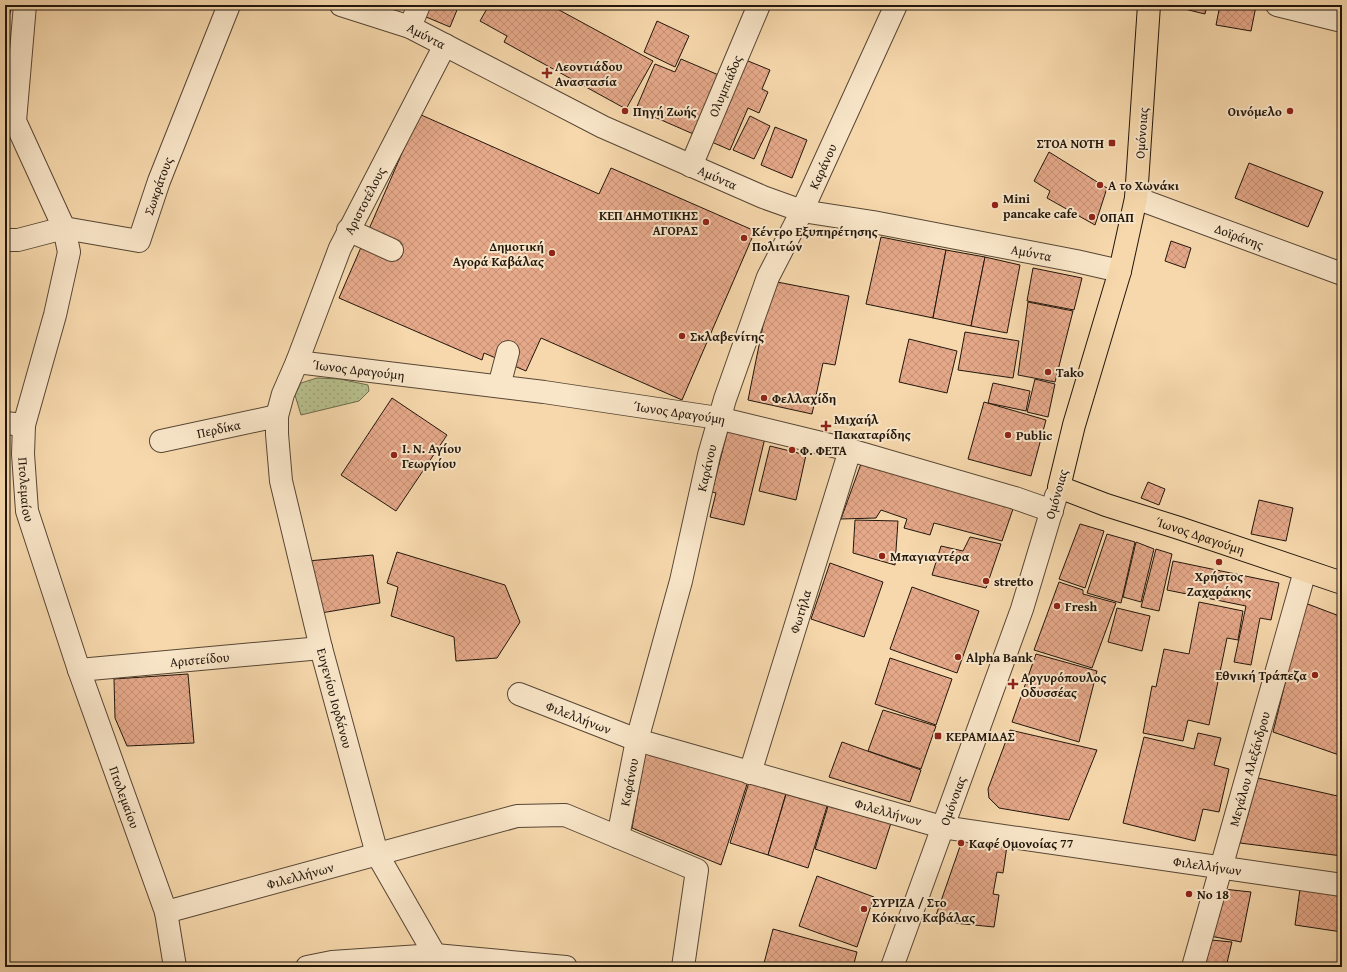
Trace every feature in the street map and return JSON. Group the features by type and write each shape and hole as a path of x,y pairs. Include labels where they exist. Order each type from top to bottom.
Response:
{"main road":[{"name":"Ομόνοιας","path":"1059,487 1074,425 1120,271 1136,198 1149,5"},
{"name":"Ίωνος Δραγούμη","path":"1059,487 1106,506 1179,528 1342,583"}],"street":[{"name":"Πτολεμαίου","path":"25,5 12,66 15,120 64,228 69,252 55,315 15,424 23,454 27,511 79,670 166,912 175,967"},
{"name":"Σωκράτους","path":"5,240 18,240 64,228 139,241 159,181 229,5"},
{"name":"Αμύντα","path":"341,5 410,27 603,127 763,197 802,211 896,227 1076,261 1120,271"},
{"path":"410,27 419,5"},
{"name":"Ολυμπιάδος","path":"691,166 759,5"},
{"name":"Καράνου","path":"618,837 637,740 681,580 718,418 768,277 802,211 896,5"},
{"path":"1277,5 1342,21"},
{"name":"Αριστοτέλους","path":"277,416 283,394 297,362 348,230 445,45"},
{"name":"Δοϊράνης","path":"1136,198 1342,274"},
{"path":"348,230 392,250"},
{"path":"499,386 508,352"},
{"name":"Ίωνος Δραγούμη","path":"297,362 499,386 718,418 850,450 1015,498 1052,511"},
{"name":"Περδίκα","path":"161,442 277,416"},
{"name":"Ευγενίου Ιορδάνου","path":"277,416 277,449 281,481 321,648 377,854 434,961"},
{"name":"Φωτήλα","path":"750,773 850,450"},
{"name":"Ομόνοιας","path":"892,967 1022,609 1059,487"},
{"name":"Μεγάλου Αλεξάνδρου","path":"1193,967 1305,570"},
{"name":"Αριστείδου","path":"79,670 321,648"},
{"name":"Φιλελλήνων","path":"519,694 637,740 942,827 1342,885"},
{"name":"Φιλελλήνων","path":"166,912 517,816 565,815 697,870 683,967"},
{"path":"307,967 332,962 434,961 566,967"}],"green space":[{"path":"317,378 340,379 368,385 369,391 359,401 301,415 295,395 301,383"}],"building":[{"path":"5,5 12,5 5,32"},
{"path":"423,5 459,5 450,27 419,14"},
{"path":"489,5 550,5 653,61 626,109 504,42 507,36 480,21"},
{"path":"1168,5 1207,5 1205,14"},
{"path":"1220,5 1256,6 1251,31 1216,25"},
{"path":"657,21 689,36 675,67 644,52"},
{"path":"731,54 770,70 762,89 768,92 759,113 748,108 730,150 636,109 655,64 675,72 681,59 721,76"},
{"name":"Δημοτική Αγορά Καβάλας","path":"419,114 599,194 611,168 755,231 682,400 541,338 526,371 484,353 482,360 339,298"},
{"path":"750,116 770,126 754,159 733,150"},
{"path":"775,127 807,140 792,178 761,165"},
{"path":"1049,152 1107,188 1095,225 1047,198 1050,191 1034,181"},
{"path":"1249,163 1323,192 1308,227 1235,198"},
{"path":"881,237 946,250 933,318 866,304"},
{"path":"1171,241 1191,248 1185,268 1165,261"},
{"path":"946,250 985,257 971,326 933,318"},
{"path":"985,257 1020,265 1007,333 971,326"},
{"path":"1033,268 1082,278 1074,310 1027,301"},
{"path":"772,281 849,296 835,365 823,363 812,414 748,400"},
{"path":"1028,302 1073,311 1055,382 1018,375"},
{"path":"965,332 1019,341 1013,378 958,370"},
{"path":"909,339 957,351 947,393 899,382"},
{"path":"1035,379 1055,384 1048,417 1027,412"},
{"path":"993,383 1030,391 1026,411 988,403"},
{"name":"Ι. Ν. Αγίου Γεωργίου","path":"392,398 447,435 396,511 341,475"},
{"name":"Public","path":"984,402 1046,420 1031,476 968,459"},
{"path":"728,429 765,438 744,525 710,517 716,493 712,492"},
{"path":"770,446 806,455 796,500 759,491"},
{"path":"862,461 1014,506 1002,541 934,523 930,535 904,528 907,519 881,510 876,518 841,519"},
{"path":"1148,482 1165,489 1159,505 1141,498"},
{"path":"1259,500 1293,508 1286,541 1251,534"},
{"path":"855,520 898,521 895,565 853,553"},
{"path":"1080,524 1104,531 1085,588 1059,579"},
{"path":"1107,534 1135,542 1121,603 1087,593"},
{"path":"970,537 1001,544 986,588 932,575 941,546 963,551"},
{"path":"1136,542 1154,549 1141,602 1123,597"},
{"path":"1342,545 1342,555 1339,554"},
{"path":"1156,549 1172,554 1159,611 1141,607"},
{"path":"397,552 505,585 520,622 497,658 456,661 454,637 391,616 398,587 387,583"},
{"path":"373,555 380,603 321,613 308,561"},
{"path":"1173,561 1279,583 1271,620 1260,618 1251,665 1234,662 1246,606 1167,590"},
{"path":"830,563 883,582 864,637 811,619"},
{"path":"1059,582 1083,590 1083,594 1116,603 1092,668 1034,650"},
{"path":"912,587 979,611 957,673 890,649"},
{"path":"1199,602 1243,611 1238,640 1227,638 1209,725 1188,720 1183,741 1143,733 1152,686 1156,687 1164,649 1189,654"},
{"name":"Εθνική Τράπεζα","path":"1305,603 1342,617 1342,756 1273,732"},
{"path":"1117,608 1150,616 1142,651 1108,642"},
{"path":"1036,654 1097,671 1079,742 1012,722"},
{"path":"890,658 952,679 936,725 875,704"},
{"path":"188,674 194,743 127,746 115,718 114,679"},
{"path":"883,710 936,726 921,769 868,751"},
{"path":"1010,730 1097,750 1069,820 999,808 989,798 988,789"},
{"path":"1198,733 1221,738 1214,765 1229,769 1219,812 1203,809 1195,841 1123,823 1144,737 1194,749"},
{"path":"842,742 921,770 910,802 829,777"},
{"path":"646,747 749,778 721,865 632,828"},
{"path":"1258,778 1342,797 1342,856 1240,843"},
{"path":"750,779 787,790 768,855 730,843"},
{"path":"787,791 828,803 808,868 768,855"},
{"path":"829,803 891,823 876,869 815,849"},
{"path":"964,835 1008,839 1003,873 997,872 993,894 999,895 994,927 934,921"},
{"path":"817,876 874,897 857,947 799,926"},
{"path":"1223,889 1251,892 1241,942 1210,936"},
{"path":"1300,889 1342,895 1342,932 1295,925"},
{"path":"773,929 857,952 853,967 763,967"},
{"path":"1211,940 1232,942 1226,967 1204,967"},
{"path":"1324,966 1324,967 1293,967"}],"place":[{"name":"Λεοντιάδου Αναστασία","path":"547,73"},
{"name":"Πηγή Ζωής","path":"625,111"},
{"name":"Οινόμελο","path":"1290,111"},
{"name":"ΣΤΟΑ ΝΟΤΗ","path":"1112,143"},
{"name":"Α το Χωνάκι","path":"1100,185"},
{"name":"Mini pancake cafe","path":"995,205"},
{"name":"ΟΠΑΠ","path":"1092,217"},
{"name":"ΚΕΠ ΔΗΜΟΤΙΚΗΣ ΑΓΟΡΑΣ","path":"706,222"},
{"name":"Κέντρο Εξυπηρέτησης Πολιτών","path":"744,238"},
{"name":"Δημοτική Αγορά Καβάλας","path":"552,253"},
{"name":"Σκλαβενίτης","path":"682,336"},
{"name":"Tako","path":"1048,372"},
{"name":"Φελλαχίδη","path":"764,398"},
{"name":"Μιχαήλ Πακαταρίδης","path":"826,426"},
{"name":"Public","path":"1008,435"},
{"name":"Φ. ΦΕΤΑ","path":"792,450"},
{"name":"Ι. Ν. Αγίου Γεωργίου","path":"394,455"},
{"name":"Μπαγιαντέρα","path":"882,556"},
{"name":"Χρήστος Ζαχαράκης","path":"1219,562"},
{"name":"stretto","path":"986,581"},
{"name":"Fresh","path":"1057,606"},
{"name":"Alpha Bank","path":"958,657"},
{"name":"Εθνική Τράπεζα","path":"1315,675"},
{"name":"Αργυρόπουλος Οδυσσέας","path":"1013,684"},
{"name":"ΚΕΡΑΜΙΔΑΣ","path":"938,736"},
{"name":"Καφέ Ομονοίας 77","path":"961,843"},
{"name":"No 18","path":"1189,894"},
{"name":"ΣΥΡΙΖΑ / Στο Κόκκινο Καβάλας","path":"864,909"}]}
